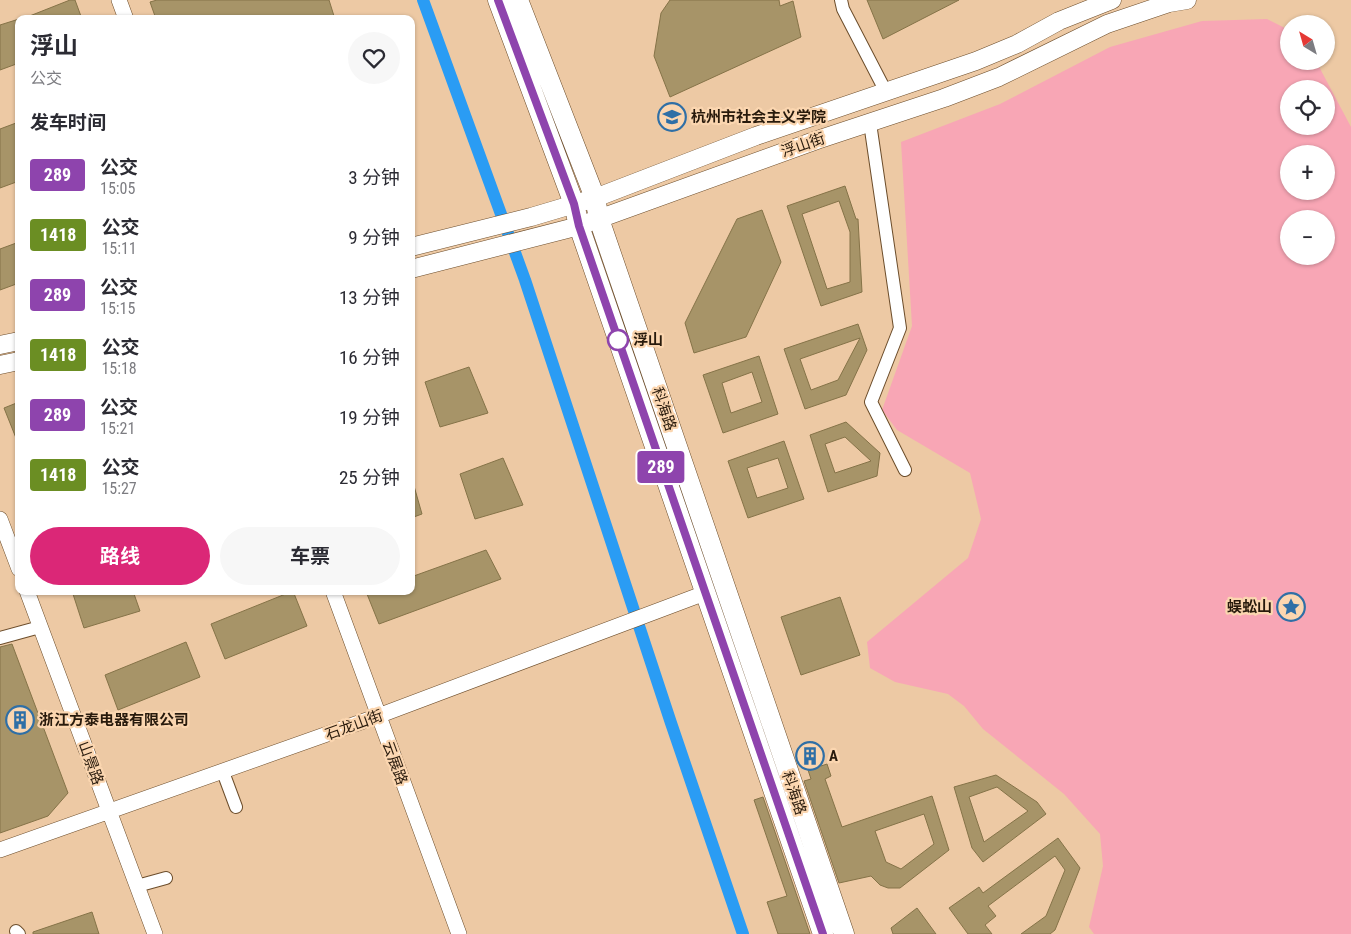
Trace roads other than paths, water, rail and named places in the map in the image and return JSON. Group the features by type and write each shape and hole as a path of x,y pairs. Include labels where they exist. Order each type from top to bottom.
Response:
{"highway":[{"name":"科海路","path":"498,0 574,204 579,226 823,934"},
{"name":"科海路","path":"518,0 595,198 599,219 844,934"}],"main road":[{"name":"浮山街","path":"415,246 531,217 595,198 756,136 976,61 1017,44 1059,21 1112,0"},
{"name":"浮山街","path":"415,269 579,226 817,140 944,98 999,77 1107,24 1169,3 1187,0"},
{"path":"0,345 15,342"},
{"path":"0,365 15,362"}],"street":[{"path":"119,0 125,15"},
{"path":"841,0 843,10 886,92"},
{"path":"870,123 900,328 871,402 905,470"},
{"path":"0,519 15,559"},
{"name":"石龙山街","path":"0,850 378,716 705,593"},
{"name":"山景路","path":"28,595 155,934"},
{"name":"云展路","path":"334,595 459,934"},
{"path":"0,638 40,627"},
{"path":"223,772 236,807"},
{"path":"137,886 166,878"}],"waterway":[{"path":"423,0 525,280 671,723 743,934"}],"place":[{"name":"杭州市社会主义学院","path":"672,117"},
{"name":"浮山","path":"618,340"},
{"name":"蜈蚣山","path":"1291,607"},
{"name":"浙江方泰电器有限公司","path":"20,720"},
{"name":"A","path":"810,756"}]}
